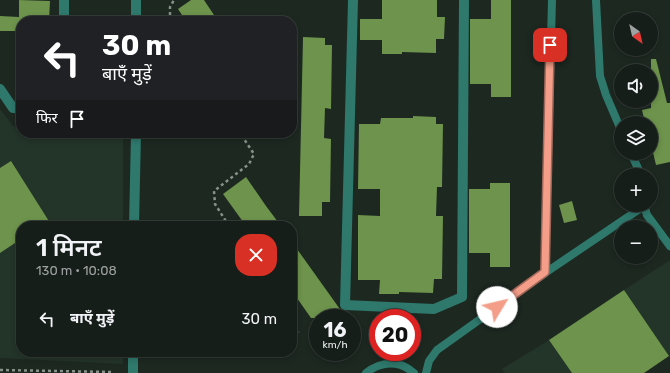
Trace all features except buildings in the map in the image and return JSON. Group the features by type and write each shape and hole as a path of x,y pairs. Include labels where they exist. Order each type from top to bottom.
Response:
{"street":[{"path":"64,0 64,16"},
{"path":"136,0 136,16"},
{"path":"353,0 344,305 434,309 462,297 464,0"},
{"path":"0,89 13,108 16,108"},
{"path":"134,221 136,138"},
{"path":"133,357 133,373"}],"lane":[{"path":"545,272 552,0"},
{"path":"596,0 600,76 615,116"},
{"path":"426,373 429,361 437,350 545,272 634,212"},
{"path":"646,212 670,246"},
{"path":"366,373 377,366 394,363 402,365 414,373"}],"path":[{"path":"170,16 170,7 174,0"},
{"path":"226,221 215,204 214,191 249,164 254,154 243,138"},
{"path":"0,370 112,372"}],"shaded area":[{"path":"0,109 13,126 16,126 16,138 123,138 123,221 16,221 16,357 123,357 123,364 0,358"},
{"path":"670,260 670,358 624,290"},
{"path":"549,340 572,373 505,373 502,369"}],"route":[{"path":"497,307 545,272 550,45"}]}
